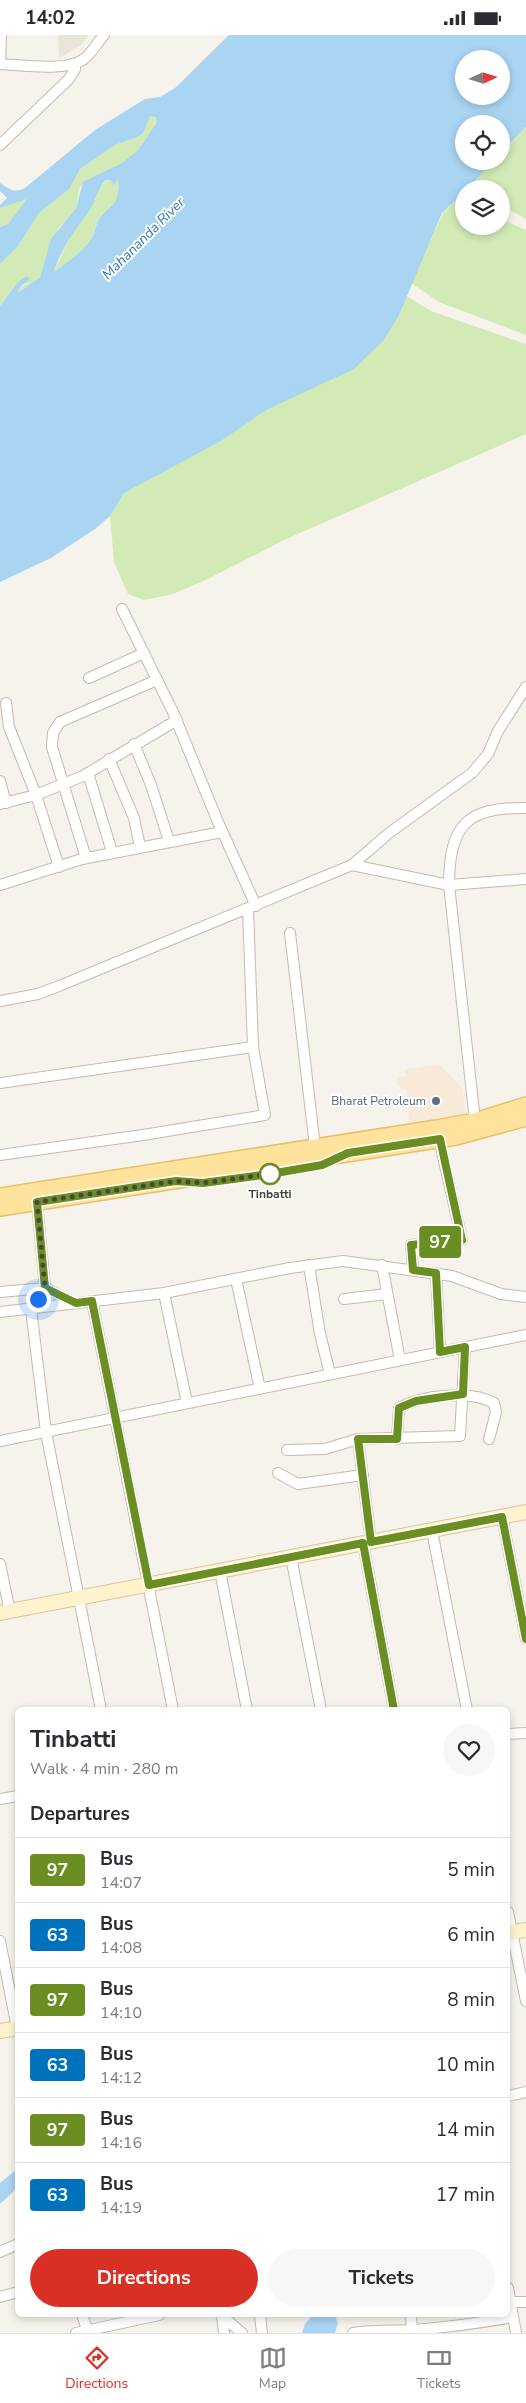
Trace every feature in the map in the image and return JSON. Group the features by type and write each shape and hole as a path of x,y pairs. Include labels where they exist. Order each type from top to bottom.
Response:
{"main road":[{"path":"0,1196 475,1121 526,1105"},
{"path":"0,1208 176,1181 203,1183 270,1174 322,1165 348,1153 473,1133 526,1118"},
{"path":"5,1612 526,1512"},
{"path":"510,1933 526,1930"},
{"path":"0,2031 15,2028"}],"street":[{"path":"1,35 0,64 59,66 74,64 86,57 104,35"},
{"path":"0,145 69,79 75,69 74,64"},
{"path":"0,1155 143,1135 265,1115 253,1047 252,907 177,720 122,609"},
{"path":"89,678 144,653"},
{"path":"86,858 52,747 51,739 56,726 60,722 157,680"},
{"path":"0,1001 38,994 352,865 390,833 477,767 488,754 498,731 526,687"},
{"path":"6,703 9,727 36,795 59,867"},
{"path":"0,781 3,804 36,795 88,773 177,720"},
{"path":"134,744 151,785 169,841"},
{"path":"109,759 134,818 140,847"},
{"path":"88,773 112,852"},
{"path":"475,1121 449,885 451,850 468,819 490,810 526,808"},
{"path":"0,885 86,858 222,832"},
{"path":"352,865 449,885 526,879"},
{"path":"290,933 315,1147"},
{"path":"0,1083 253,1047"},
{"path":"413,1270 411,1245 462,1240 440,1139"},
{"path":"37,1202 45,1288 31,1309 46,1432 100,1707"},
{"path":"0,1312 164,1293 309,1265 343,1261 436,1273 471,1281 502,1294 526,1297"},
{"path":"309,1265 320,1334 330,1375"},
{"path":"382,1265 400,1360"},
{"path":"436,1273 440,1352"},
{"path":"236,1279 260,1389"},
{"path":"0,1292 45,1288 76,1303"},
{"path":"164,1293 187,1403"},
{"path":"344,1299 387,1294"},
{"path":"92,1301 172,1707"},
{"path":"0,1441 526,1335"},
{"path":"288,1450 299,1448 324,1449 358,1439 460,1436 465,1347"},
{"path":"397,1439 399,1408 416,1401 463,1394 487,1399 494,1403 496,1412 489,1439"},
{"path":"358,1439 363,1475 367,1543 394,1707"},
{"path":"278,1473 298,1484 363,1475"},
{"path":"502,1517 526,1639"},
{"path":"432,1531 465,1707"},
{"path":"291,1557 320,1707"},
{"path":"0,1564 5,1612"},
{"path":"220,1571 247,1707"},
{"path":"510,1735 526,1733"},
{"path":"0,1799 15,1796"},
{"path":"510,1933 526,2001"},
{"path":"0,1941 15,2018"},
{"path":"510,2096 526,2093"},
{"path":"0,2251 15,2245"},
{"path":"0,2297 15,2294"},
{"path":"516,2333 510,2301 526,2302"},
{"path":"83,2317 87,2329"},
{"path":"76,2333 140,2317"},
{"path":"221,2317 224,2333"},
{"path":"223,2317 242,2333"},
{"path":"260,2317 262,2333"},
{"path":"410,2317 412,2330"},
{"path":"353,2333 412,2330 474,2330 513,2317"}],"shaded area":[{"path":"58,35 89,35 81,45 59,58"},
{"name":"Bharat Petroleum","path":"439,1064 462,1088 466,1114 407,1126 409,1114 407,1089 402,1089 397,1084 397,1080 400,1077 406,1076 405,1070"}],"green space":[{"path":"150,116 157,117 157,122 138,150 122,163 80,187 76,208 58,229 46,255 40,277 18,293 19,288 28,283 18,282 0,306 0,264 18,246 39,213 70,188 80,169 115,145 140,136"},
{"path":"526,127 526,219 510,210 510,180 476,180 485,170 510,170 510,143"},
{"path":"118,177 119,187 116,199 98,221 91,239 78,253 53,273 72,233 90,209 96,192 108,179 111,180 114,186"},
{"path":"28,198 8,224 0,227 0,208"},
{"path":"455,202 455,235 510,235 510,223 526,230 526,335 439,302 411,283 443,213"},
{"path":"406,296 431,311 526,344 526,434 284,540 208,579 173,594 144,600 128,594 114,562 110,516 123,493 221,441 399,315"}],"water":[{"name":"Mahananda River","path":"229,35 526,35 526,127 510,143 510,115 455,115 455,170 485,170 476,180 455,180 455,201 442,213 399,315 383,341 354,369 266,410 221,441 124,493 110,516 95,529 51,558 0,582 0,306 18,282 27,276 30,279 19,288 18,293 40,277 51,239 76,208 83,182 122,163 138,150 157,122 156,117 150,116 140,136 115,145 80,169 70,188 39,213 18,246 0,264 0,227 8,224 27,199 0,208 0,205 7,198 0,191 0,183 14,191 25,188 95,130 145,99 160,97 175,88","holes":["118,178 116,200 98,221 88,244 54,272 64,248 91,207 102,184 106,180 111,180 114,186"]},
{"path":"15,2171 15,2190 0,2204 0,2183"},
{"path":"311,2317 335,2317 338,2323 335,2333 302,2333 305,2324"}],"bus line":[{"name":"97","path":"393,1707 363,1543 149,1585 92,1301 76,1303 45,1288 37,1202 176,1181 203,1183 292,1171 322,1165 348,1153 440,1139 462,1240 411,1245 413,1270 436,1273 440,1352 465,1347 463,1394 416,1401 399,1408 397,1411 397,1439 358,1439 371,1542 502,1517 526,1639"}],"place":[{"name":"Bharat Petroleum","path":"436,1101"},
{"name":"Tinbatti","path":"270,1174"}],"route":[{"path":"38,1299 45,1288 37,1202 176,1181 203,1183 270,1174"}]}
